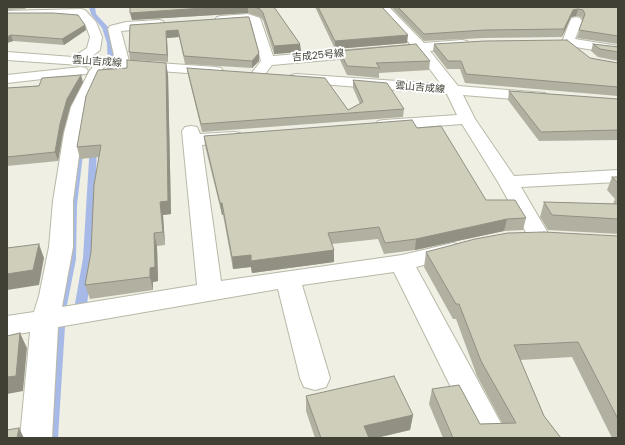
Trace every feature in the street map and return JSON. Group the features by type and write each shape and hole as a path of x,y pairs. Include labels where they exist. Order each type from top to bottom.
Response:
{"street":[{"path":"383,7 420,47 453,90 467,119 508,182 540,239"},
{"path":"7,14 82,10 92,25 96,37 93,50 76,61"},
{"path":"210,20 248,18 256,21 268,61 257,75"},
{"path":"562,42 576,21"},
{"path":"7,79 97,70 123,64 114,29 126,26 172,23"},
{"path":"562,42 618,50"},
{"path":"562,42 588,59"},
{"name":"吉成25号線","path":"268,61 476,43"},
{"name":"雲山吉成線","path":"7,56 453,90 551,96"},
{"path":"36,438 46,319 58,262 63,226 64,201 76,116 97,70"},
{"path":"365,127 467,119"},
{"path":"210,292 191,136 247,136"},
{"path":"508,182 618,176"},
{"path":"7,326 288,279 402,263 472,245"},
{"path":"402,263 493,438"},
{"path":"288,279 315,378"}],"water":[{"path":"89,7 95,7 96,14 108,27 114,47 113,73 86,129 77,205 76,259 66,310 58,438 43,438 74,162 108,67 107,43 102,28 91,14"}],"building":[{"path":"130,7 218,7 130,13"},
{"path":"254,7 274,7 300,44 274,46 263,13 260,9"},
{"path":"318,7 382,7 408,35 335,41"},
{"path":"398,7 618,7 618,36 579,30 585,14 583,10 578,9 573,10 564,29 485,30 424,34"},
{"path":"7,13 53,13 78,15 85,25 62,39 11,35 7,37"},
{"path":"249,17 259,53 252,61 184,56 178,30 166,31 167,55 129,52 130,25"},
{"path":"567,40 590,58 618,63 618,87 466,74 461,61 448,61 434,44 485,41"},
{"path":"416,44 430,61 376,63 380,68 347,66 340,51"},
{"path":"593,44 618,47 618,52 600,49"},
{"path":"127,60 166,63 168,201 160,202 163,232 154,233 155,267 150,268 150,277 85,285 91,252 94,185 101,145 77,147 86,96 98,70 127,68"},
{"path":"187,68 325,78 348,110 363,102 353,80 387,83 404,109 201,124"},
{"path":"81,75 67,99 60,124 55,152 7,157 7,88 39,86 42,78"},
{"path":"509,91 618,99 618,130 541,132"},
{"path":"412,120 417,128 441,126 486,200 515,200 526,218 507,219 416,239 385,243 379,227 328,233 334,250 251,261 251,255 232,257 222,203 220,203 204,136"},
{"path":"612,177 618,177 618,183"},
{"path":"544,202 618,204 618,219 552,215"},
{"path":"544,232 618,236 618,419 578,342 514,345 544,416 561,438 453,438 432,389 459,385 480,424 516,423 481,361 459,304 456,304 426,252 475,239 508,233"},
{"path":"39,244 33,270 7,274 7,248"},
{"path":"20,333 16,376 7,377 7,336"},
{"path":"394,376 413,415 364,426 369,438 321,438 306,396"},
{"path":"19,428 17,438 7,438 7,430"}],"waterway":[{"path":"81,304 88,258 93,145"}]}
